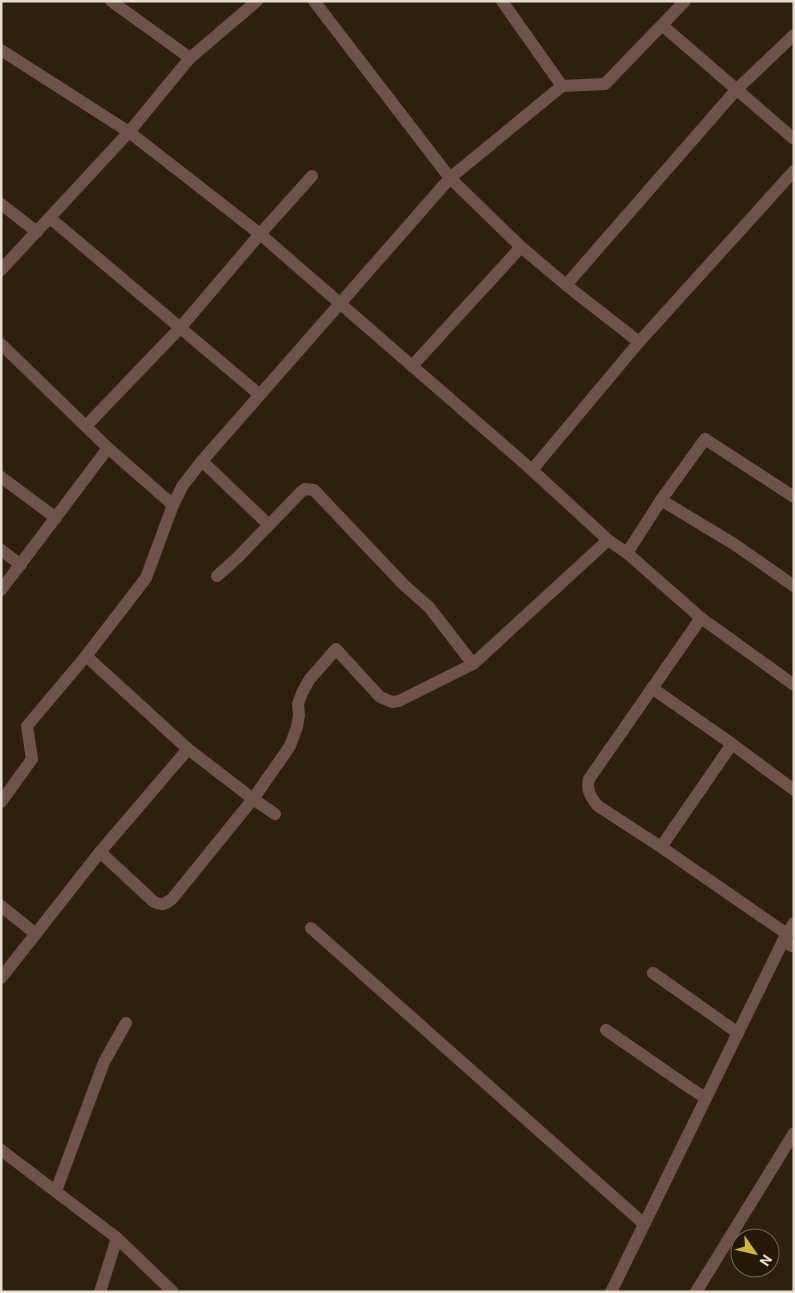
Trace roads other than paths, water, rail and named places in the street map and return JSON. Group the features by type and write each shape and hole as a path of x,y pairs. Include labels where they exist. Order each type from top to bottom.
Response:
{"street":[{"path":"111,1 190,58"},
{"path":"314,1 450,178 521,247 566,286 639,342"},
{"path":"518,1 504,4 562,86"},
{"path":"1,802 32,759 27,726 86,656 146,578 173,505 184,485 202,461 450,178 562,86 605,84 663,26 685,1"},
{"path":"1,270 128,132 190,58 253,2"},
{"path":"663,26 794,139"},
{"path":"566,286 737,89 794,35"},
{"path":"1,50 128,132 260,234 532,470 608,540 626,553 701,618 794,685"},
{"path":"532,470 639,342 794,171"},
{"path":"86,426 180,328 312,176"},
{"path":"1,204 37,232"},
{"path":"50,218 260,395"},
{"path":"412,366 521,247"},
{"path":"1,344 108,448 173,505"},
{"path":"626,553 705,439 794,497"},
{"path":"1,590 108,448"},
{"path":"202,461 269,525"},
{"path":"1,477 56,518"},
{"path":"217,576 301,492 305,489 314,490 404,585 429,607 473,664"},
{"path":"661,500 734,544 794,586"},
{"path":"100,852 154,902 159,905 166,904 253,799 290,746 295,734 299,715 298,704 302,693 309,680 336,649 380,697 392,702 399,701 473,664 608,540"},
{"path":"1,550 21,565"},
{"path":"701,618 589,779 587,785 590,797 598,806 661,847 788,941"},
{"path":"86,656 188,749 275,814"},
{"path":"652,688 794,790"},
{"path":"661,847 732,744"},
{"path":"1,978 100,852 188,749"},
{"path":"1,906 36,934"},
{"path":"611,1292 738,1033 788,941 794,923"},
{"path":"311,928 644,1224"},
{"path":"653,973 738,1033"},
{"path":"56,1191 104,1062 126,1023"},
{"path":"606,1030 706,1098"},
{"path":"696,1292 794,1133"},
{"path":"1,1150 117,1238 173,1292"},
{"path":"100,1292 117,1238"}]}
